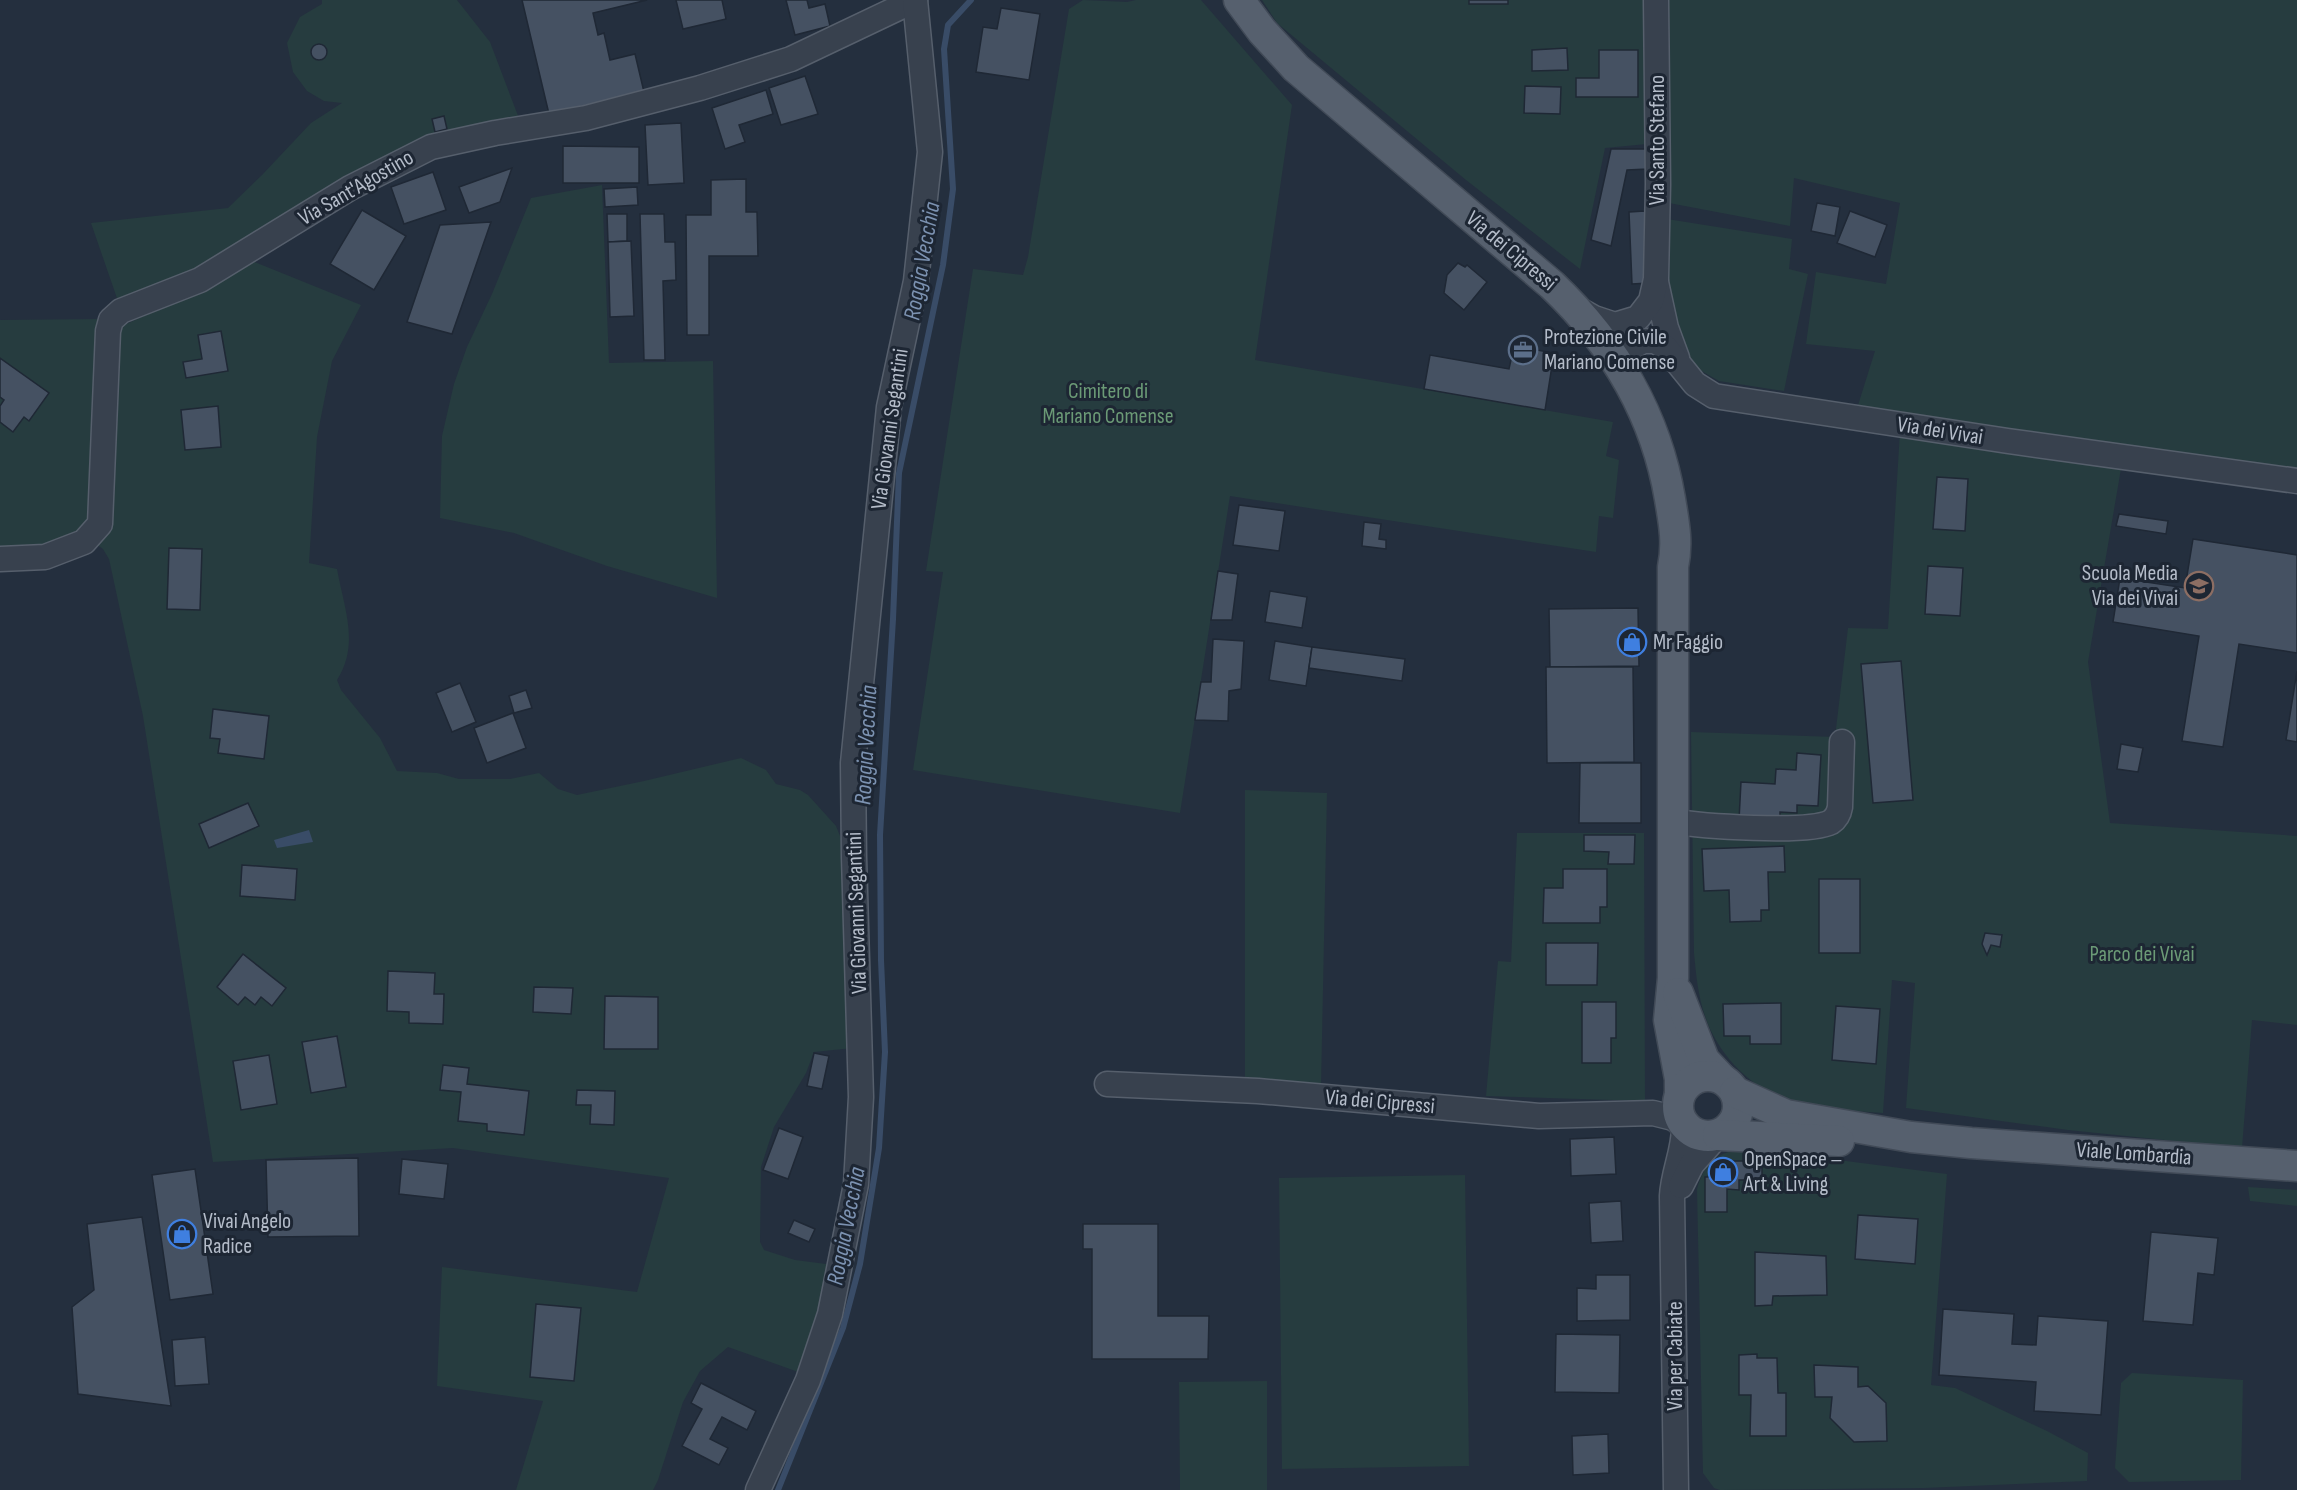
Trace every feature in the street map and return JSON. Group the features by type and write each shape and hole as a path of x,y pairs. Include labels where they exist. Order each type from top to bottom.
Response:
{"main road":[{"name":"Via dei Cipressi","path":"1229,0 1256,36 1303,86 1539,290 1563,312 1580,333 1613,377 1647,447 1672,567"},
{"name":"Via dei Cipressi","path":"1239,0 1262,31 1296,68 1552,285 1577,309 1606,344 1642,406 1667,480 1676,540 1672,567 1673,978 1669,1020 1680,1079 1674,1108"},
{"name":"Via dei Cipressi","path":"1673,978 1704,1060 1728,1085"},
{"path":"1710,1075 1728,1085 1738,1103 1737,1115 1731,1126 1718,1135 1695,1134 1674,1108 1688,1083 1701,1076 1710,1075"},
{"name":"Viale Lombardia","path":"1728,1085 1766,1108 1792,1116 1894,1134 1971,1143 2297,1166"},
{"name":"Viale Lombardia","path":"1718,1135 1838,1141 1971,1143"}],"street":[{"name":"Via Sant'Agostino","path":"0,559 45,557 84,542 100,524 108,331 111,320 121,311 200,280 350,188 431,147 495,133 586,118 721,81 791,59 915,0"},
{"name":"Via Giovanni Segantini","path":"758,1490 808,1380 827,1325 841,1269 856,1184 861,1098 853,763 889,407 915,281 930,152 915,0"},
{"name":"Via Santo Stefano","path":"1577,309 1605,322 1627,323 1638,318 1651,301 1656,279 1659,184 1656,0"},
{"name":"Via Santo Stefano","path":"1656,279 1666,328 1680,367"},
{"name":"Via dei Vivai","path":"1623,370 1625,355 1634,346 1642,341 1655,340 1665,347 1695,384 1714,396 2008,441 2297,481"},
{"path":"1672,821 1731,827 1812,826 1830,822 1837,815 1840,807 1842,742"},
{"name":"Via dei Cipressi","path":"1107,1084 1258,1091 1539,1116 1674,1108"},
{"path":"1674,1108 1684,1137 1673,1180 1674,1221"},
{"path":"1674,1221 1679,1194 1688,1171 1696,1158 1718,1135"},
{"name":"Via per Cabiate","path":"1674,1221 1676,1490"}],"green space":[{"path":"322,0 457,0 490,42 520,121 466,130 196,271 119,304 91,223 228,208 311,123 342,103 324,101 307,91 293,72 287,43 300,17 322,4"},
{"name":"Cimitero di Mariano Comense","path":"1083,0 1127,2 1201,0 1292,105 1255,360 1613,422 1606,456 1619,460 1613,518 1599,516 1596,552 1230,496 1180,813 913,770 943,572 926,571 973,269 1023,275 1028,257 1069,9"},
{"path":"1262,0 1645,0 1647,144 1605,148 1580,269 1466,180 1277,23"},
{"name":"Parco dei Vivai","path":"1667,0 2297,0 2297,483 2123,457 2088,662 2110,823 2297,836 2297,1025 2252,1020 2242,1148 2068,1130 1906,1108 1915,983 1892,980 1883,1113 1817,1107 1796,1103 1766,1091 1740,1071 1711,1031 1701,1001 1694,953 1691,732 1835,737 1848,628 1888,629 1900,431 1854,418 1875,351 1806,344 1816,272 1886,284 1900,203 1794,178 1790,226 1669,203"},
{"path":"602,185 609,363 713,361 717,598 607,566 514,533 440,518 442,436 454,384 467,347 492,294 531,198"},
{"path":"1667,219 1792,239 1789,269 1808,274 1784,391 1719,381 1686,362 1665,299"},
{"path":"252,261 361,305 332,361 317,437 309,563 337,569 349,639 348,653 337,680 341,690 380,738 397,771 437,773 459,779 510,779 539,773 558,789 577,795 741,758 766,770 776,784 800,790 808,795 836,826 844,846 853,1048 814,1052 806,1073 774,1127 761,1167 760,1242 764,1250 795,1260 834,1265 801,1373 728,1347 700,1371 683,1402 653,1490 516,1490 543,1401 437,1386 442,1267 637,1292 669,1178 453,1148 213,1162 143,716 109,559 103,549 96,544 120,327 205,288"},
{"path":"102,319 89,518 79,534 52,545 0,551 0,320"},
{"path":"1245,790 1327,793 1321,1087 1245,1082"},
{"path":"1517,833 1644,833 1645,1101 1486,1096 1498,961 1511,962"},
{"path":"1745,1148 1947,1174 1931,1385 1955,1388 2088,1453 2087,1481 1924,1488 1720,1490 1714,1488 1703,1473 1697,1189 1708,1165 1720,1156"},
{"path":"1465,1175 1469,1466 1282,1469 1279,1178"},
{"path":"2248,1187 2297,1190 2297,1206 2250,1201"},
{"path":"2132,1373 2243,1380 2241,1480 2129,1482 2115,1468 2121,1383"},
{"path":"1267,1381 1267,1490 1180,1490 1179,1382"}],"water":[{"path":"309,830 313,842 277,848 274,840"}],"building":[{"path":"522,0 647,0 593,13 598,35 604,33 610,60 635,54 644,92 549,114"},
{"path":"676,0 722,0 726,19 683,29"},
{"path":"786,0 807,0 809,8 825,4 830,26 795,35"},
{"path":"1469,0 1508,0 1508,4 1469,4"},
{"path":"1001,8 1040,14 1029,80 976,72 983,27 997,29"},
{"path":"319,44 325,46 327,52 325,58 319,60 313,58 311,52 313,46"},
{"path":"1567,48 1568,70 1532,71 1532,50"},
{"path":"1599,50 1638,50 1638,97 1576,97 1576,78 1599,78"},
{"path":"805,76 818,114 781,125 769,88"},
{"path":"1525,86 1561,87 1560,114 1524,113"},
{"path":"766,90 773,114 739,125 745,142 725,149 712,108"},
{"path":"444,116 447,129 435,132 432,119"},
{"path":"681,123 684,183 648,185 645,125"},
{"path":"563,146 639,147 639,183 563,183"},
{"path":"1611,149 1648,149 1648,169 1627,170 1611,246 1591,240"},
{"path":"512,168 500,202 469,213 459,187"},
{"path":"433,172 446,210 404,224 391,187"},
{"path":"746,179 746,212 757,212 758,256 709,256 709,335 687,335 686,215 711,215 711,180"},
{"path":"637,187 638,205 605,207 604,189"},
{"path":"1817,203 1840,207 1835,236 1811,231"},
{"path":"362,210 406,236 374,290 330,264"},
{"path":"1645,211 1648,283 1632,284 1629,212"},
{"path":"1850,211 1887,225 1875,257 1837,243"},
{"path":"607,214 627,214 627,241 608,242"},
{"path":"640,214 664,214 665,242 675,242 676,280 663,281 665,360 644,360"},
{"path":"491,222 452,334 407,322 440,225"},
{"path":"631,241 634,316 610,317 608,242"},
{"path":"1458,263 1465,267 1467,265 1487,282 1464,310 1444,293 1447,275"},
{"path":"221,331 228,371 186,378 183,362 202,359 198,335"},
{"path":"1514,346 1554,353 1545,410 1424,389 1430,355 1509,369"},
{"path":"0,358 49,393 29,421 24,417 13,432 0,422 0,406 4,400 0,397"},
{"path":"218,406 221,447 185,450 181,410"},
{"path":"1937,477 1968,479 1965,531 1933,529"},
{"path":"1239,505 1285,511 1279,551 1233,545"},
{"path":"2119,514 2168,521 2166,534 2116,526"},
{"path":"1364,522 1381,524 1379,539 1386,540 1386,549 1362,546"},
{"path":"2193,539 2297,555 2297,653 2239,644 2223,747 2182,741 2199,636 2113,622 2120,578 2185,588"},
{"path":"169,548 202,549 200,610 167,609"},
{"path":"1928,566 1963,568 1960,616 1925,614"},
{"path":"1218,571 1238,574 1232,620 1211,620"},
{"path":"1270,591 1307,597 1302,628 1265,622"},
{"path":"1638,608 1639,666 1550,667 1549,609"},
{"path":"1213,639 1244,641 1241,689 1229,691 1228,721 1195,720 1201,682 1211,682"},
{"path":"1275,641 1312,647 1306,686 1269,680"},
{"path":"1312,647 1405,659 1402,681 1309,668"},
{"path":"1901,661 1913,800 1873,803 1861,664"},
{"path":"1546,667 1633,667 1634,762 1547,763"},
{"path":"2297,671 2297,742 2286,740"},
{"path":"460,683 476,722 452,732 436,693"},
{"path":"526,690 532,708 514,713 509,696"},
{"path":"213,709 269,716 264,759 218,753 220,739 210,738"},
{"path":"513,713 526,748 487,763 474,728"},
{"path":"2121,744 2143,748 2138,772 2117,769"},
{"path":"1797,753 1821,755 1818,806 1797,805 1797,813 1780,812 1780,822 1739,820 1741,782 1775,784 1776,769 1796,770"},
{"path":"1580,763 1641,763 1641,823 1579,823"},
{"path":"248,803 259,826 209,848 199,824"},
{"path":"1584,835 1635,835 1634,864 1608,864 1609,852 1584,851"},
{"path":"1784,846 1785,872 1768,872 1769,910 1761,910 1761,921 1730,922 1729,890 1704,891 1702,849"},
{"path":"242,865 297,869 295,900 240,896"},
{"path":"1563,869 1607,869 1607,907 1600,907 1600,923 1543,923 1544,888 1563,888"},
{"path":"1819,879 1860,879 1860,953 1819,953"},
{"path":"1985,933 2002,935 2000,947 1991,945 1987,955 1982,944"},
{"path":"1546,943 1598,943 1597,985 1546,985"},
{"path":"243,954 286,988 272,1006 261,997 255,1005 245,997 238,1005 217,987"},
{"path":"388,971 435,973 434,994 444,994 443,1024 409,1023 409,1012 387,1011"},
{"path":"534,987 573,988 571,1014 533,1012"},
{"path":"605,996 658,997 658,1049 604,1049"},
{"path":"1582,1002 1616,1002 1616,1038 1611,1038 1611,1063 1582,1063"},
{"path":"1781,1003 1781,1044 1750,1044 1750,1036 1724,1036 1723,1004"},
{"path":"1836,1006 1880,1009 1876,1064 1832,1060"},
{"path":"337,1036 346,1087 311,1093 302,1042"},
{"path":"814,1053 829,1056 822,1089 807,1086"},
{"path":"269,1055 277,1104 241,1110 233,1061"},
{"path":"443,1065 469,1068 467,1084 529,1091 524,1135 487,1131 487,1124 458,1121 461,1092 440,1090"},
{"path":"577,1090 615,1091 614,1125 590,1124 591,1105 576,1105"},
{"path":"779,1128 803,1137 788,1179 763,1170"},
{"path":"1614,1137 1616,1174 1571,1176 1570,1139"},
{"path":"358,1158 359,1236 268,1237 266,1160"},
{"path":"402,1159 448,1164 444,1199 399,1194"},
{"path":"1726,1161 1762,1161 1762,1180 1739,1180 1739,1190 1727,1189 1727,1212 1705,1212 1705,1177 1710,1177"},
{"name":"Vivai Angelo Radice","path":"195,1169 213,1294 170,1300 152,1175"},
{"path":"1621,1201 1623,1241 1591,1243 1589,1203"},
{"path":"1858,1215 1918,1219 1915,1264 1855,1259"},
{"path":"142,1217 171,1406 78,1394 72,1307 94,1290 87,1224"},
{"path":"794,1220 815,1229 809,1242 788,1233"},
{"path":"1083,1224 1158,1224 1158,1316 1209,1316 1208,1359 1092,1359 1092,1249 1083,1249"},
{"path":"2151,1232 2218,1238 2214,1275 2198,1273 2193,1325 2143,1321"},
{"path":"1755,1252 1826,1256 1827,1295 1773,1296 1772,1305 1755,1306"},
{"path":"1596,1275 1630,1275 1630,1320 1577,1321 1577,1288 1596,1289"},
{"path":"536,1304 581,1308 574,1381 530,1377"},
{"path":"1943,1309 2014,1314 2012,1344 2036,1345 2038,1316 2108,1321 2101,1415 2034,1411 2036,1382 1939,1375"},
{"path":"1556,1334 1620,1335 1619,1393 1555,1392"},
{"path":"205,1337 209,1384 175,1386 172,1340"},
{"path":"1757,1354 1757,1358 1777,1358 1778,1393 1786,1393 1786,1436 1750,1436 1751,1395 1739,1395 1739,1355"},
{"path":"1814,1365 1858,1367 1858,1387 1868,1386 1886,1403 1887,1441 1854,1442 1830,1418 1832,1397 1815,1397"},
{"path":"701,1383 756,1411 747,1430 722,1417 710,1439 728,1448 719,1465 682,1446 702,1409 691,1403"},
{"path":"1608,1434 1609,1473 1573,1475 1572,1436"}],"waterway":[{"name":"Roggia Vecchia","path":"778,1490 843,1328 860,1264 879,1148 885,1052 881,960 880,835 899,473 943,265 953,189 944,49 948,25 971,0"}],"place":[{"name":"Protezione Civile Mariano Comense","path":"1523,350"},
{"name":"Scuola Media Via dei Vivai","path":"2199,586"},
{"name":"Mr Faggio","path":"1632,642"},
{"name":"OpenSpace – Art & Living","path":"1723,1172"},
{"name":"Vivai Angelo Radice","path":"182,1234"}]}
